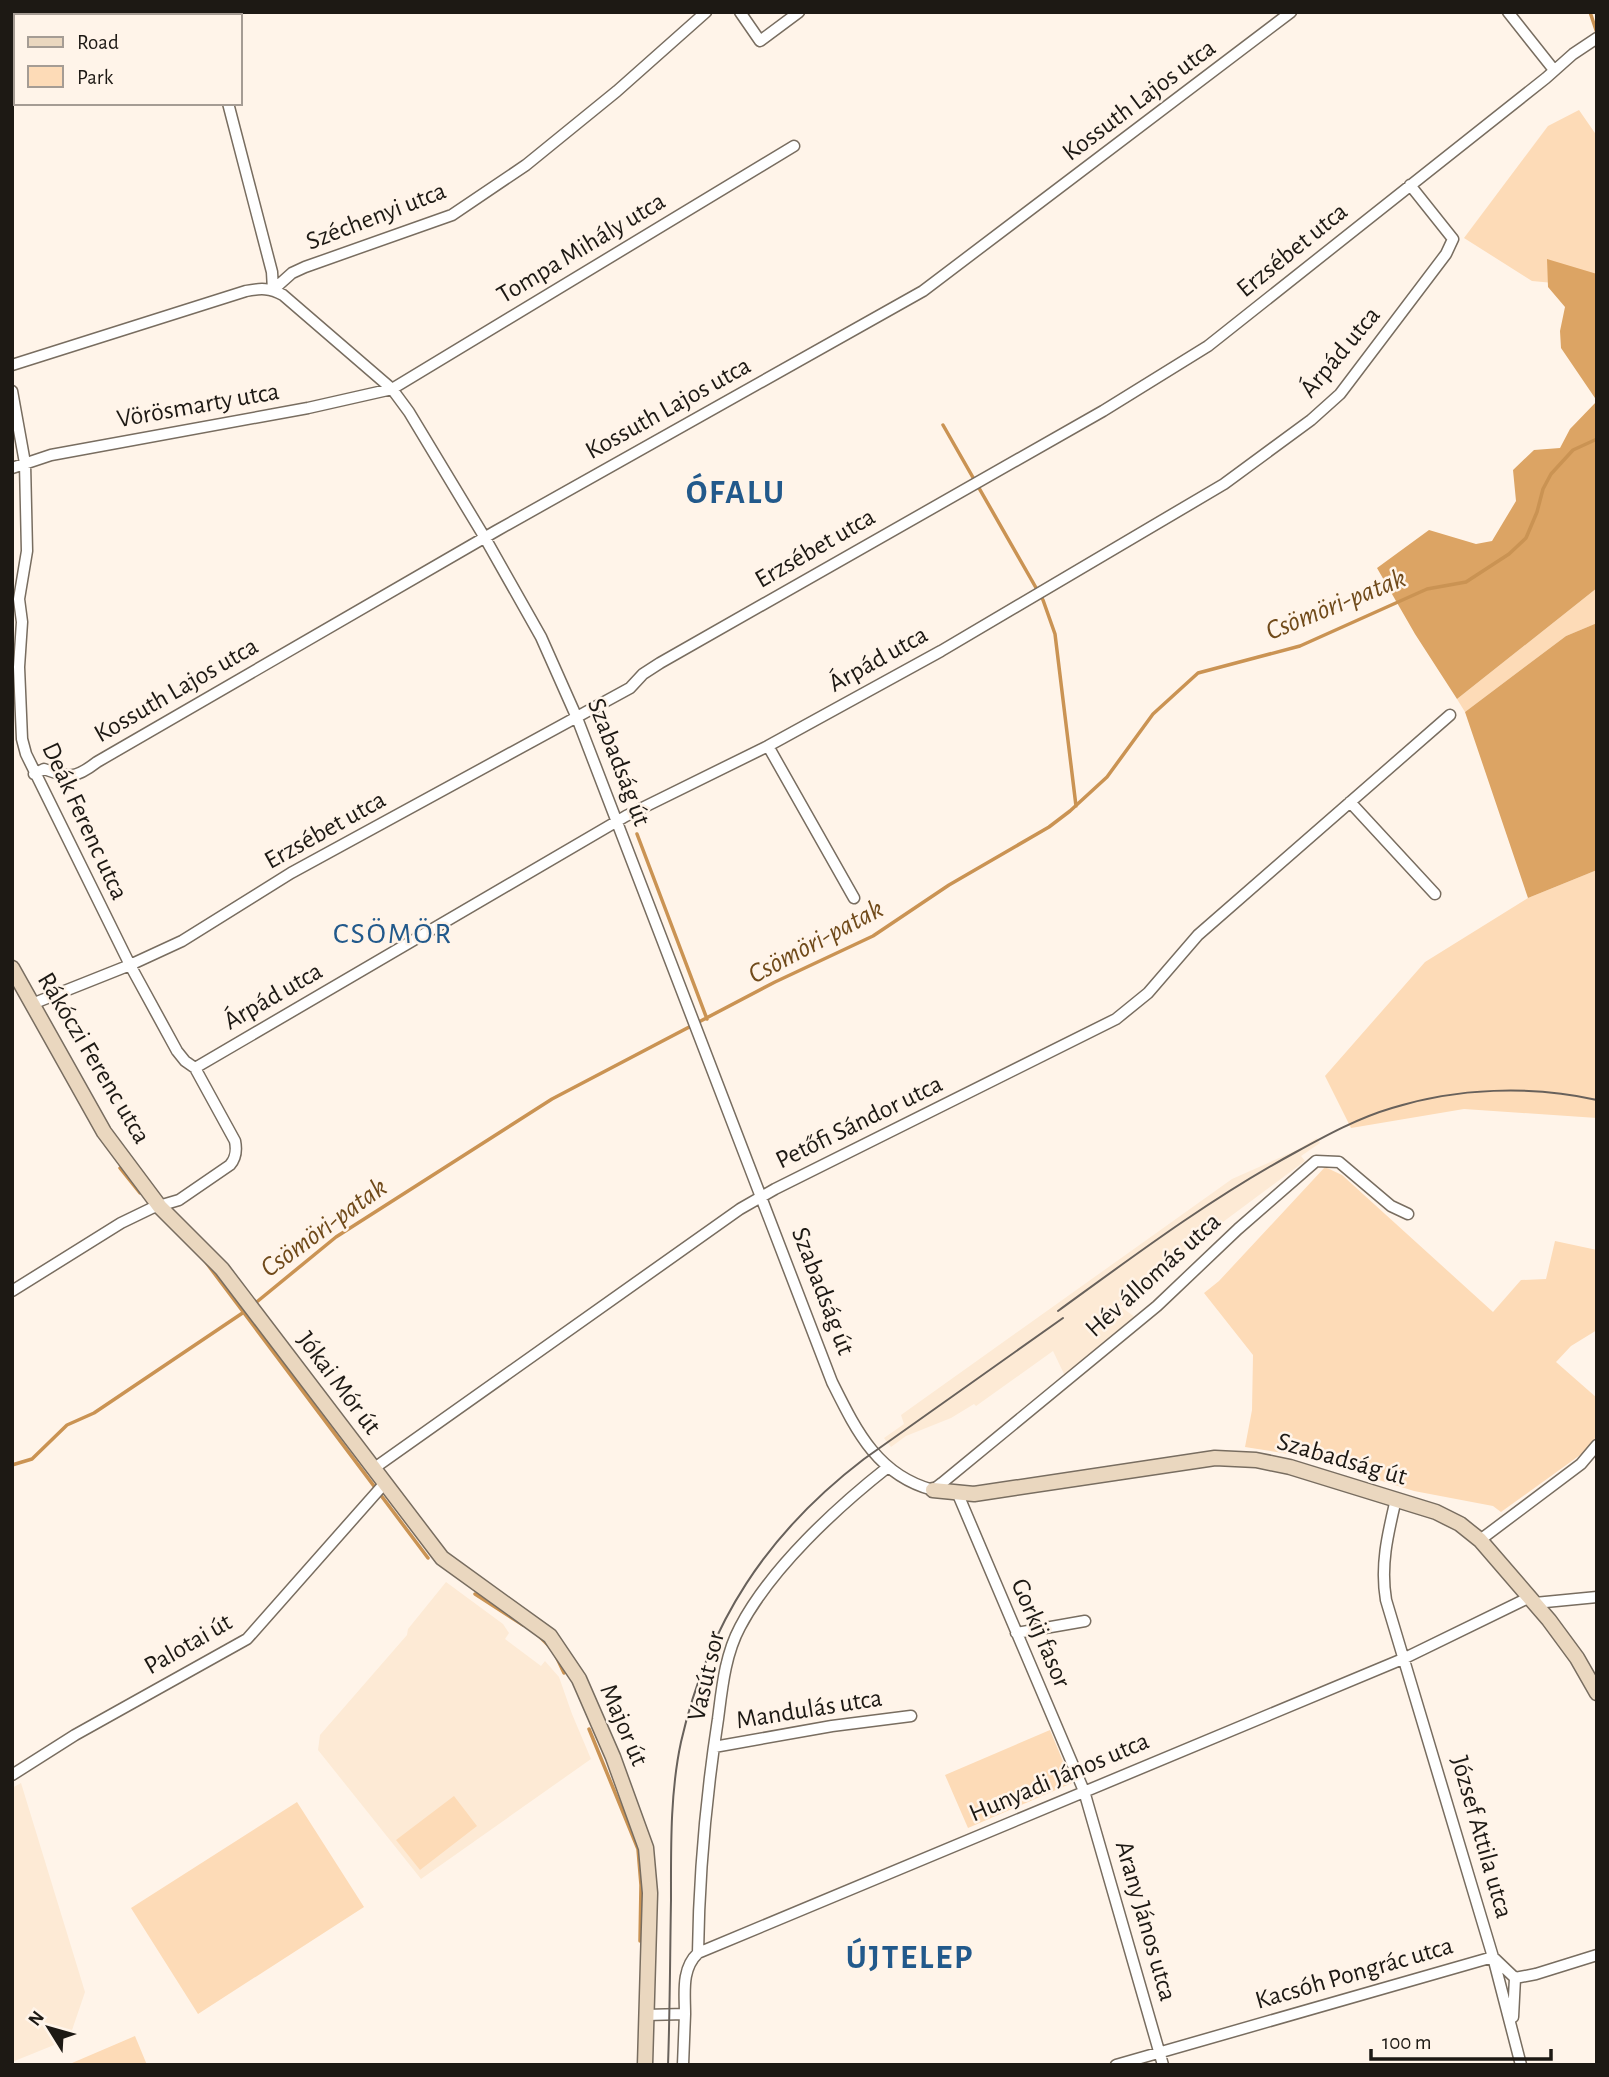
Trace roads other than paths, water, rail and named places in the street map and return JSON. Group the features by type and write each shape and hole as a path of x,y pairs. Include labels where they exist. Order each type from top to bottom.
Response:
{"street":[{"name":"Széchenyi utca","path":"273,290 292,273 305,267 452,215 526,165 617,91 706,12"},
{"path":"740,12 760,41 799,12"},
{"name":"Kossuth Lajos utca","path":"34,774 44,769 71,777 85,771 485,538 923,291 1291,12"},
{"path":"1508,12 1554,70"},
{"name":"Erzsébet utca","path":"32,1004 182,941 291,873 630,688 643,674 660,663 1103,411 1208,346 1573,54 1597,38"},
{"path":"12,365 246,291 261,288 273,290 272,272 229,105"},
{"name":"Tompa Mihály utca","path":"392,389 794,146"},
{"name":"Árpád utca","path":"195,1068 616,823 768,746 941,651 1224,484 1311,420 1340,394 1378,348 1446,254 1453,239 1410,185"},
{"name":"Szabadság út","path":"273,290 302,311 392,389 410,412 541,637 577,718 832,1382 866,1445 887,1467 912,1484 933,1490 974,1494 1215,1458 1236,1458 1290,1467 1395,1499 1449,1518 1480,1540 1533,1600 1577,1658 1597,1693"},
{"name":"Vörösmarty utca","path":"12,468 51,455 308,408 392,389"},
{"name":"Deák Ferenc utca","path":"12,391 25,463 27,551 19,598 22,622 17,741 130,965 177,1051 195,1068 235,1142 236,1154 230,1165 179,1200 160,1207"},
{"name":"Petőfi Sándor utca","path":"373,1469 740,1209 1116,1019 1148,993 1198,935 1450,715"},
{"path":"768,746 854,898"},
{"path":"1350,802 1435,894"},
{"name":"Rákóczi Ferenc utca","path":"12,968 104,1132 160,1207"},
{"name":"Hév állomás utca","path":"933,1490 1157,1307 1238,1228 1316,1161 1339,1162 1391,1206 1408,1214"},
{"path":"12,1291 121,1223 160,1207"},
{"name":"Jókai Mór út","path":"160,1207 222,1269 373,1469 379,1489"},
{"path":"1480,1540 1581,1464 1597,1445"},
{"name":"Vasút sor","path":"698,1953 701,1859 713,1747 729,1653 739,1628 760,1595 843,1503 887,1467"},
{"name":"Palotai út","path":"12,1775 75,1735 247,1639 379,1489"},
{"name":"Major út","path":"379,1489 442,1558 550,1636 579,1679 613,1757 646,1848 650,1893 645,2065"},
{"name":"Gorkij fasor","path":"957,1492 1084,1791"},
{"name":"József Attila utca","path":"1395,1499 1383,1564 1388,1608 1493,1957 1521,2065"},
{"path":"1533,1600 1597,1597"},
{"name":"Hunyadi János utca","path":"698,1953 1405,1658 1533,1600"},
{"path":"1016,1633 1085,1621"},
{"name":"Mandulás utca","path":"713,1747 832,1726 911,1716"},
{"name":"Arany János utca","path":"1084,1791 1163,2065"},
{"path":"683,2065 686,1971 698,1953"},
{"path":"1515,1978 1597,1955"},
{"name":"Kacsóh Pongrác utca","path":"1116,2065 1493,1957 1515,1978"},
{"name":"József Attila utca","path":"1513,2030 1515,1978"},
{"path":"646,2015 685,2014"}],"waterway":[{"name":"Csömöri-patak","path":"1590,12 1597,33"},
{"path":"943,425 1043,600 1055,634 1076,806"},
{"name":"Csömöri-patak","path":"253,1305 336,1237 552,1099 775,982 873,936 949,885 1049,827 1107,777 1153,714 1198,673 1300,646 1427,589 1466,582 1509,554 1526,538 1551,474 1573,450 1597,439"},
{"path":"637,834 707,1019"},
{"path":"120,1168 140,1193"},
{"path":"205,1261 428,1558"},
{"name":"Csömöri-patak","path":"12,1465 32,1459 67,1425 94,1413 247,1310"},
{"path":"475,1594 523,1625"},
{"path":"538,1635 550,1647"},
{"path":"556,1656 564,1673"},
{"path":"589,1729 638,1849 641,1885 640,1941"}],"tram line":[{"path":"1058,1311 1234,1188 1319,1139 1367,1117 1416,1101 1494,1091 1546,1092 1597,1100"},
{"path":"668,2065 671,1841 675,1781 681,1742 693,1699 707,1658 725,1620 746,1584 771,1550 798,1518 829,1488 864,1459 1063,1318"}],"district":[{"name":"ÓFALU","path":"736,493"},
{"name":"CSÖMÖR","path":"393,934"},
{"name":"ÚJTELEP","path":"910,1958"}]}
